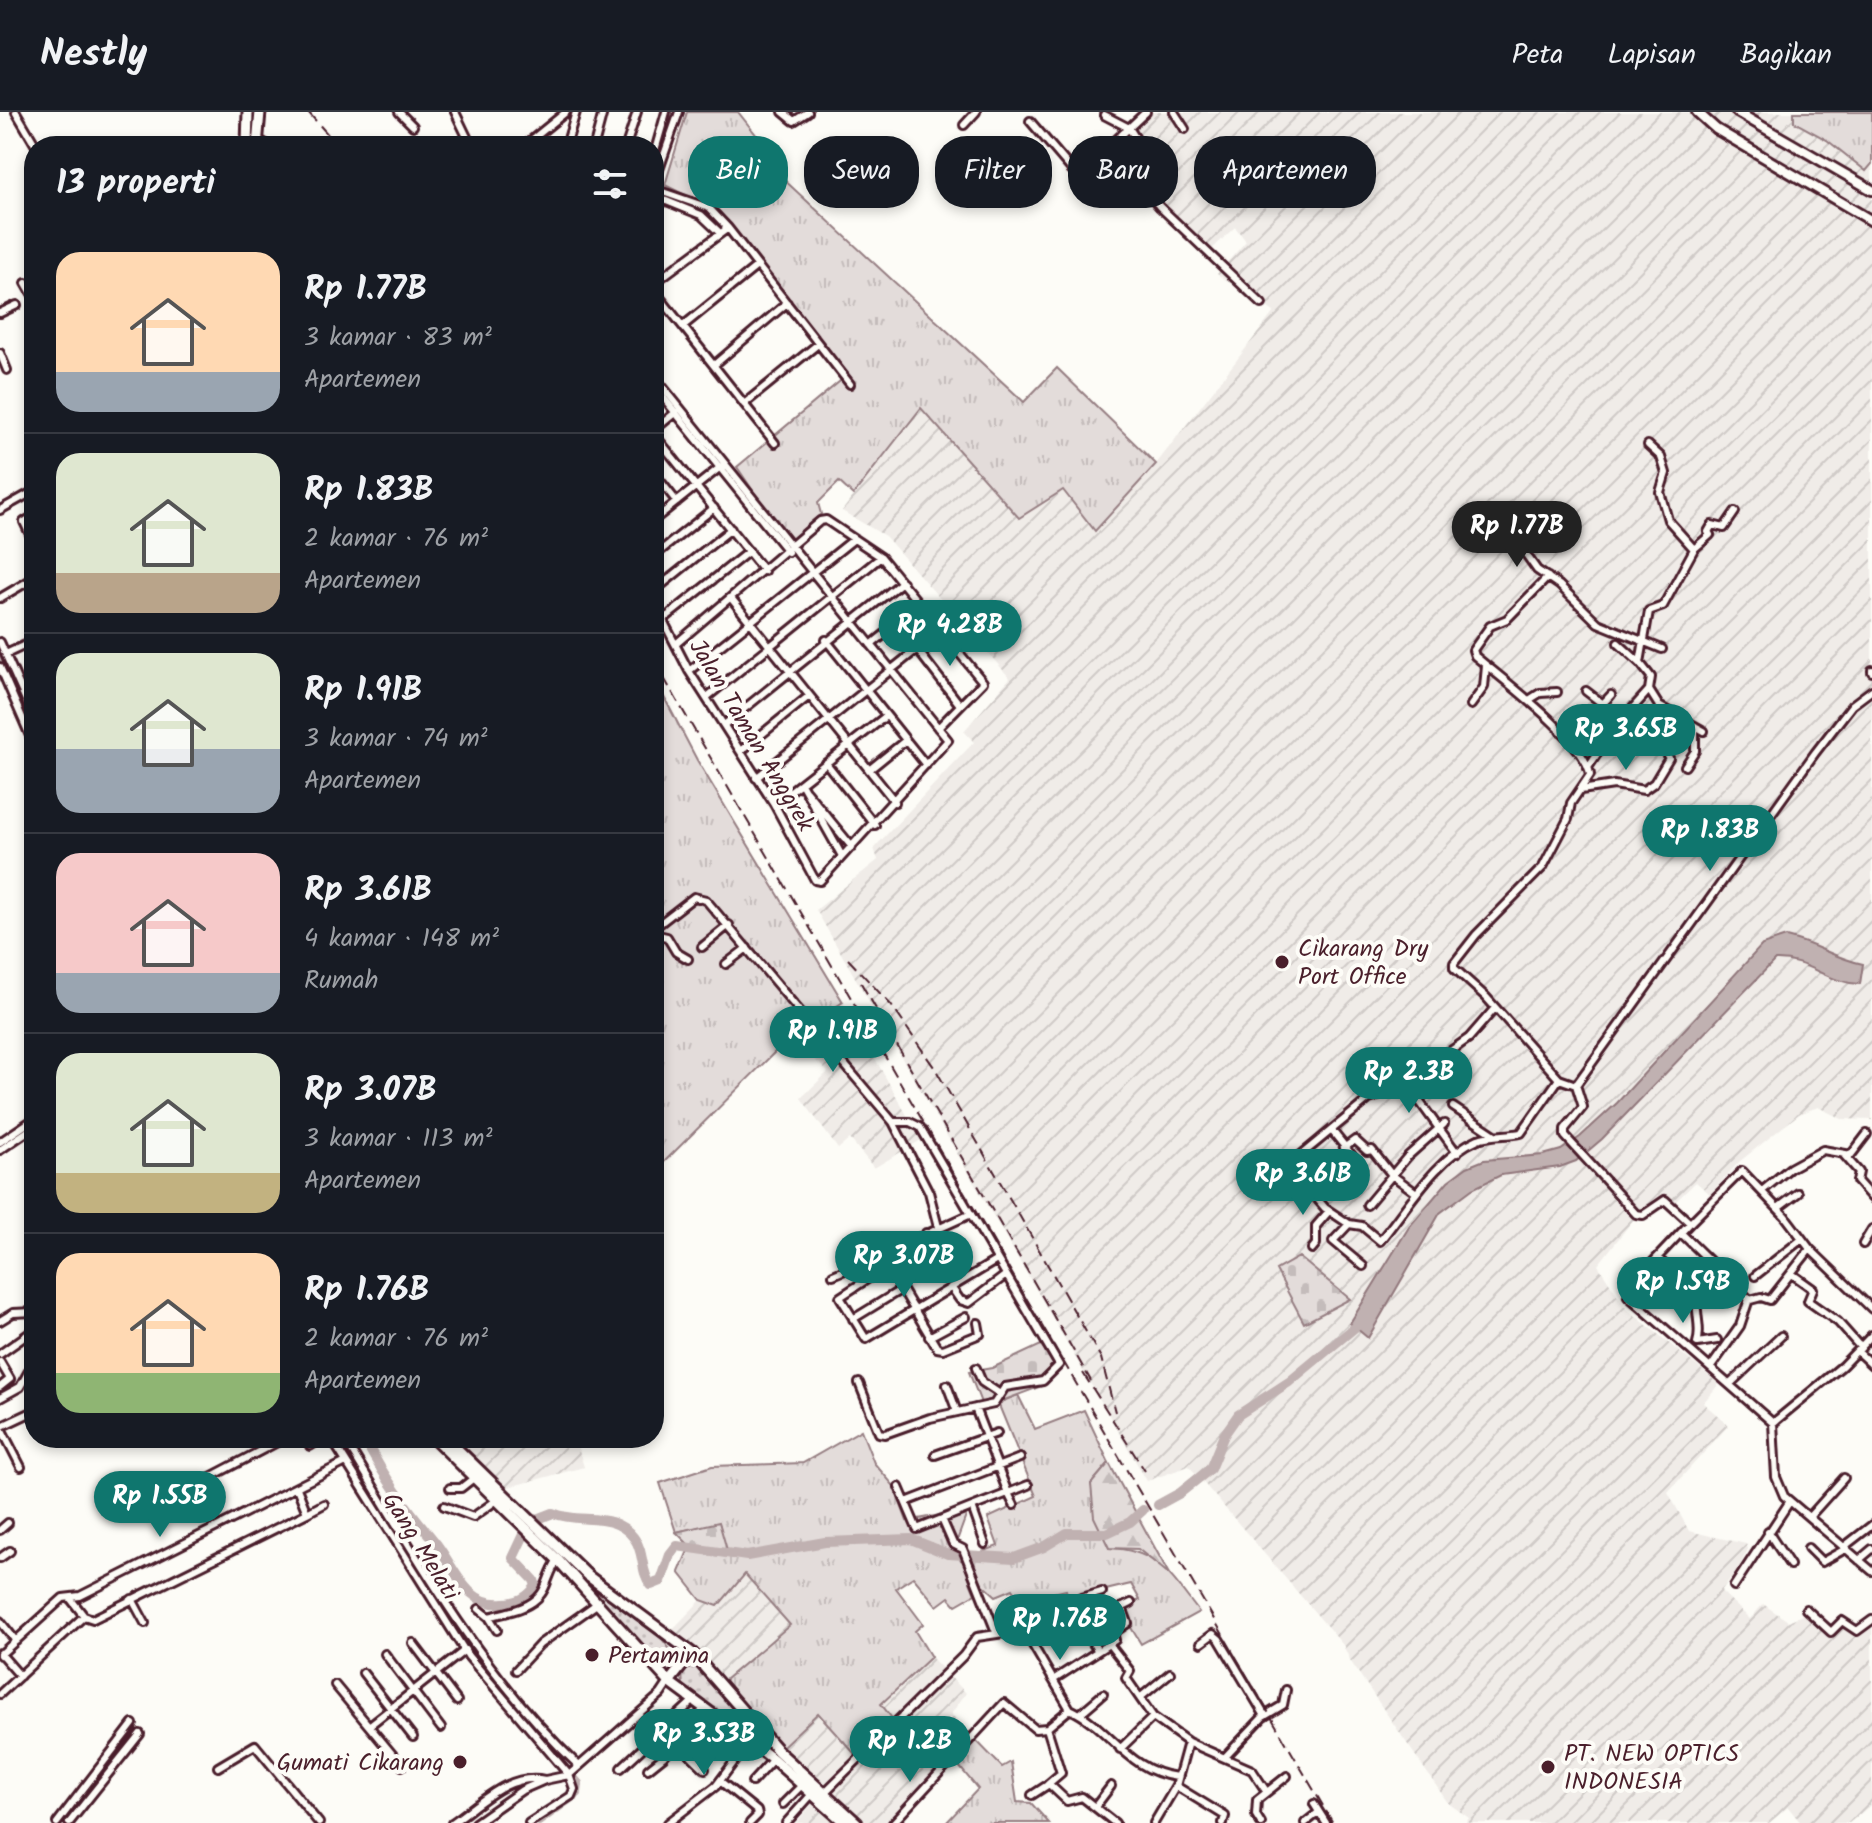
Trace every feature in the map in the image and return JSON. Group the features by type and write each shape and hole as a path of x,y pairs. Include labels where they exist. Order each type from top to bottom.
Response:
{"highway":[{"path":"247,136 248,112"},
{"path":"258,136 260,112"},
{"path":"445,1448 497,1500 517,1514"},
{"path":"455,1448 540,1536 601,1587 692,1653 767,1739 857,1823"},
{"path":"540,1536 558,1560 669,1682 773,1759 845,1823"},
{"path":"669,1682 692,1653"}],"main road":[{"path":"1697,112 1716,129 1872,221"},
{"path":"1737,112 1872,190"}],"street":[{"path":"16,112 30,136"},
{"path":"399,112 413,126"},
{"path":"536,136 566,112"},
{"path":"569,136 576,112"},
{"path":"597,136 603,112"},
{"path":"629,136 637,112"},
{"path":"659,136 666,112"},
{"path":"664,156 679,112"},
{"path":"783,112 794,121 808,112"},
{"path":"964,125 976,112"},
{"path":"1120,136 1146,112"},
{"path":"1174,112 1185,129"},
{"path":"457,113 467,136"},
{"path":"1104,115 1129,128 1134,136"},
{"path":"1030,121 1068,165"},
{"path":"664,190 709,208 850,384"},
{"path":"664,200 701,215 720,233"},
{"path":"1161,208 1262,304"},
{"path":"664,275 728,228"},
{"path":"683,326 757,266"},
{"path":"664,302 775,443"},
{"path":"714,365 787,303"},
{"path":"0,313 17,305"},
{"path":"744,404 818,344"},
{"path":"0,353 7,370"},
{"path":"664,391 678,411"},
{"path":"664,396 948,740 875,825 842,856 801,783"},
{"path":"664,423 678,411"},
{"path":"664,445 764,571"},
{"path":"1648,445 1661,457 1666,473 1660,492 1668,520 1694,549"},
{"path":"664,512 722,465"},
{"path":"664,486 677,502"},
{"path":"0,510 24,497"},
{"path":"664,548 714,508"},
{"path":"1637,659 1649,611 1663,606 1694,549 1705,542 1712,525 1724,528 1735,512"},
{"path":"677,643 790,550 820,521 826,520 881,557 983,682 938,728"},
{"path":"664,583 731,529"},
{"path":"689,671 854,539"},
{"path":"1528,544 1525,553 1598,623 1662,649"},
{"path":"664,619 749,551"},
{"path":"707,697 881,557"},
{"path":"1548,577 1507,619 1490,626 1477,641 1475,656 1546,712 1589,766"},
{"path":"724,725 902,582"},
{"path":"0,598 24,584"},
{"path":"731,598 895,802"},
{"path":"871,645 921,605"},
{"name":"Jalan Taman Anggrek","path":"664,619 689,671 774,804 815,880 820,881 842,856"},
{"path":"756,778 941,630"},
{"path":"826,640 926,765"},
{"path":"0,642 6,654 4,666 24,719"},
{"path":"1618,643 1637,659 1651,677 1649,690 1632,709"},
{"path":"6,654 24,646"},
{"path":"916,648 960,705"},
{"path":"4,666 24,701"},
{"path":"1471,705 1484,687 1486,666"},
{"path":"1649,690 1659,706 1704,731"},
{"path":"1576,1085 1815,753 1852,705 1872,690"},
{"path":"1586,691 1603,704"},
{"path":"1529,700 1540,693 1557,692"},
{"path":"1560,731 1594,713 1611,695"},
{"path":"741,751 809,696"},
{"path":"774,804 886,716"},
{"path":"1685,766 1695,751 1695,726"},
{"path":"1576,1085 1559,1079 1495,1008 1456,971 1454,963 1476,935 1543,867 1568,819 1570,805 1588,780 1589,766 1611,733"},
{"path":"869,770 906,740"},
{"path":"1581,790 1614,785 1638,791 1648,788 1669,758 1660,745"},
{"path":"826,763 875,825"},
{"path":"806,791 852,847"},
{"path":"664,923 700,896 729,925 893,1122 929,1192 938,1227"},
{"path":"702,947 729,925"},
{"path":"664,936 676,952 688,959"},
{"path":"726,964 747,948"},
{"path":"1495,1008 1469,1038 1406,1083 1369,1099 1291,1165 1329,1211 1349,1224 1362,1226 1380,1241 1415,1192 1457,1153 1478,1140 1521,1133 1559,1079"},
{"path":"1406,1083 1457,1153"},
{"path":"1576,1085 1583,1107 1565,1129 1567,1138 1585,1161 1637,1215 1643,1215 1667,1200 1690,1223"},
{"path":"1453,1107 1495,1135"},
{"path":"859,1383 880,1434 994,1404 1000,1394 1013,1384 1047,1379 1059,1365 924,1131 910,1122 893,1122"},
{"path":"1367,1205 1392,1175 1444,1124"},
{"path":"0,1142 24,1126"},
{"path":"1333,1132 1362,1168"},
{"path":"0,1150 24,1134"},
{"path":"1762,1191 1790,1168 1823,1150 1853,1154 1867,1134"},
{"path":"1344,1148 1356,1141 1367,1151 1372,1150 1392,1175 1415,1192"},
{"path":"1844,1155 1859,1172 1857,1181 1872,1198"},
{"path":"1343,1171 1356,1162"},
{"path":"1872,1309 1810,1249 1778,1208 1740,1171 1627,1294 1635,1305 1773,1423 1777,1483 1790,1501 1872,1571"},
{"path":"1778,1208 1798,1193"},
{"path":"1312,1249 1316,1242 1316,1226 1329,1211"},
{"path":"833,1275 971,1214"},
{"path":"1349,1224 1333,1241 1363,1266"},
{"path":"1863,1244 1872,1229"},
{"path":"926,1233 927,1248 936,1267"},
{"path":"1681,1233 1749,1299"},
{"path":"1755,1276 1802,1239"},
{"path":"1749,1299 1761,1297 1770,1300 1810,1249"},
{"path":"883,1254 935,1346 943,1349 980,1334 978,1323"},
{"path":"1658,1258 1697,1298 1696,1313 1701,1330 1691,1351"},
{"path":"889,1265 840,1297 866,1339 997,1260"},
{"path":"1792,1274 1813,1289 1808,1301 1842,1325 1872,1365"},
{"path":"951,1287 962,1303 969,1303 1006,1275"},
{"path":"853,1319 902,1289"},
{"path":"1711,1367 1742,1321 1749,1299"},
{"path":"0,1321 13,1313 24,1312"},
{"path":"929,1337 966,1317"},
{"path":"1773,1423 1860,1350 1872,1335"},
{"path":"1730,1384 1781,1336"},
{"path":"0,1354 24,1337"},
{"path":"1697,1343 1717,1340"},
{"path":"0,1362 10,1379 0,1387"},
{"path":"976,1368 982,1382 1000,1394"},
{"path":"0,1398 20,1387 24,1380"},
{"path":"947,1385 957,1412"},
{"path":"975,1408 1014,1505"},
{"path":"21,1467 1,1428 24,1416"},
{"path":"935,1455 997,1433"},
{"path":"161,1503 266,1448"},
{"name":"Gang Melati","path":"337,1448 364,1480 471,1653"},
{"path":"349,1448 364,1480"},
{"path":"906,1502 1020,1458"},
{"path":"20,1676 0,1654 63,1598 70,1598 346,1462"},
{"path":"450,1488 461,1488 475,1477"},
{"path":"1810,1516 1844,1478"},
{"path":"899,1487 917,1529 1028,1485"},
{"path":"297,1488 307,1513"},
{"path":"444,1506 473,1517 497,1500"},
{"path":"1734,1586 1790,1501"},
{"path":"70,1598 84,1616 93,1619 324,1504"},
{"path":"972,1507 985,1544"},
{"path":"942,1519 953,1544 964,1553 996,1632"},
{"path":"0,1530 8,1523"},
{"path":"1808,1548 1822,1562 1833,1559 1872,1525"},
{"path":"1768,1532 1790,1565"},
{"path":"1859,1560 1872,1549"},
{"path":"0,1558 10,1551"},
{"path":"489,1617 524,1607 541,1595 547,1576 558,1560"},
{"path":"1098,1651 1074,1614 1075,1600 1102,1592"},
{"path":"132,1599 145,1623"},
{"path":"516,1670 540,1644 598,1603"},
{"path":"1082,1628 1131,1603"},
{"path":"1053,1680 1115,1640 1113,1633 1128,1623 1122,1607"},
{"path":"479,1609 497,1630"},
{"path":"1806,1609 1831,1632 1842,1621 1857,1631 1872,1620"},
{"path":"445,1610 471,1653 570,1775 574,1789 571,1796 529,1823"},
{"path":"824,1793 963,1656 977,1637 1024,1630 1074,1614"},
{"path":"0,1694 84,1616"},
{"path":"0,1621 16,1641"},
{"path":"1024,1630 1070,1709 1082,1712 1120,1749 1152,1772 1177,1777"},
{"path":"1201,1643 1213,1634 1219,1639 1265,1716"},
{"path":"413,1643 457,1701"},
{"path":"1109,1644 1130,1671 1126,1678 1153,1717 1188,1742 1226,1756 1254,1772 1266,1791"},
{"path":"370,1725 436,1673 471,1653"},
{"path":"385,1654 441,1728"},
{"path":"363,1673 413,1737"},
{"path":"1141,1697 1170,1673"},
{"path":"475,1823 522,1790 545,1780 570,1775 661,1694 669,1682"},
{"path":"335,1685 402,1766"},
{"path":"501,1689 578,1767"},
{"path":"1226,1756 1265,1716 1283,1705 1286,1690"},
{"path":"1082,1712 1103,1694"},
{"path":"621,1768 692,1702"},
{"path":"893,1823 1004,1703 1032,1728 1047,1728 1070,1709"},
{"path":"648,1769 663,1757 703,1710"},
{"path":"1120,1749 1153,1717"},
{"path":"57,1823 133,1724"},
{"path":"1032,1795 1061,1773 1047,1728"},
{"path":"69,1823 140,1734"},
{"path":"675,1740 705,1769"},
{"path":"668,1823 700,1801 720,1781 749,1742"},
{"path":"1154,1823 1176,1786 1188,1742"},
{"path":"218,1767 255,1745 319,1823"},
{"path":"752,1782 773,1759"},
{"path":"93,1774 103,1781"},
{"path":"452,1823 513,1781 528,1776 545,1780"},
{"path":"1261,1823 1256,1815 1256,1801 1287,1776"},
{"path":"720,1781 757,1811 750,1823"},
{"path":"1048,1784 1067,1801 1082,1797 1115,1823"},
{"path":"783,1804 802,1785"},
{"path":"1095,1807 1111,1786"},
{"path":"1176,1786 1225,1816 1223,1823"},
{"path":"786,1823 812,1794"},
{"path":"1314,1804 1326,1823"},
{"path":"1305,1823 1319,1812"}],"shaded area":[{"path":"1152,112 1794,112 1794,122 1827,140 1865,171 1872,164 1872,1120 1842,1119 1818,1107 1799,1114 1739,1162 1710,1194 1696,1182 1674,1203 1665,1193 1637,1215 1598,1265 1626,1308 1719,1384 1703,1403 1729,1425 1668,1492 1689,1531 1746,1544 1748,1549 1740,1565 1721,1591 1750,1619 1763,1604 1788,1621 1807,1613 1830,1637 1844,1624 1859,1636 1872,1623 1872,1804 1849,1823 1801,1823 1788,1807 1769,1823 1466,1823 1469,1818 1448,1803 1351,1662 1343,1645 1189,1466 1147,1481 816,910 878,860 874,848 974,742 964,731 1010,678 885,536 842,511 921,408 1019,518 1063,490 1095,531 1156,464 1274,312 1217,274 1246,241 1235,227 1207,254 1166,208 1178,208 1178,136 1125,136"},
{"path":"1786,937 1863,964 1860,984 1837,980 1798,963 1775,960 1602,1139 1576,1161 1560,1167 1501,1175 1472,1189 1440,1213 1368,1338 1350,1323 1409,1227 1448,1181 1467,1167 1484,1160 1543,1155 1561,1150 1580,1137 1617,1103 1762,945"},
{"path":"843,1002 921,1140 874,1168 850,1139 838,1149 801,1098 828,1072 790,1037"},
{"path":"461,1448 578,1448 584,1467 501,1489"},
{"path":"745,1574 790,1626 725,1680 671,1631 701,1600 718,1606"},
{"path":"931,1657 966,1693 951,1714 968,1732 890,1823 796,1823 813,1803 767,1763 818,1713 854,1753 891,1717 880,1704"}],"green space":[{"path":"687,112 738,112 757,136 688,136 688,196 665,185"},
{"path":"1794,112 1872,112 1872,164 1866,171 1827,140 1794,122"},
{"path":"788,183 804,198 804,208 814,208 1024,402 1057,368 1156,464 1095,531 1063,490 1019,518 921,408 853,495 839,482 818,503 821,514 788,542 737,467 846,376 720,212 712,208 788,208"},
{"path":"664,697 697,760 843,1002 790,1037 664,1162"},
{"path":"1299,1257 1350,1299 1304,1323 1276,1270"},
{"path":"1041,1345 1058,1370 1042,1386 983,1408 969,1372 992,1368"},
{"path":"1018,1395 1035,1429 1084,1410 1109,1463 1091,1484 1109,1548 1151,1559 1171,1576 1199,1612 1141,1644 1119,1608 1140,1600 1131,1584 1089,1594 1101,1615 1076,1628 1066,1590 1020,1601 1013,1589 996,1596 977,1579 970,1582 975,1594 956,1605 949,1597 937,1606 913,1577 896,1588 923,1624 915,1631 931,1657 881,1704 891,1717 854,1753 818,1713 782,1747 763,1730 725,1680 790,1625 745,1574 718,1606 701,1600 679,1572 690,1546 726,1550 719,1523 676,1532 660,1483 712,1466 803,1463 861,1430 874,1463 894,1486 907,1521 962,1511 966,1516 954,1549 961,1560 998,1546 988,1518 1036,1496 998,1403"},
{"path":"1109,1463 1169,1574 1138,1549 1109,1548 1094,1517 1091,1484"},
{"path":"719,1522 727,1550 690,1546 676,1532"},
{"path":"583,1580 662,1639 672,1652 669,1662 658,1664"},
{"path":"693,1665 706,1673 771,1753 683,1688 682,1672"},
{"path":"968,1732 1002,1767 1011,1762 1017,1802 1031,1803 1049,1823 946,1823 978,1789 949,1754"}],"waterway":[{"path":"0,656 24,711"},
{"path":"1158,1505 1180,1493 1210,1469 1224,1435 1238,1415 1289,1382 1365,1319"},
{"path":"344,1448 483,1669"},
{"path":"370,1448 396,1492 462,1583 479,1599 490,1603 518,1600 536,1586 513,1558 530,1522 553,1513 607,1521 626,1529 640,1549 645,1574 651,1585 661,1581 670,1555 677,1546 747,1556 825,1542 911,1539 948,1554 1014,1558 1044,1547 1067,1533 1107,1533 1130,1522 1143,1510"},
{"path":"513,1705 580,1783 579,1794 539,1823"}],"railway":[{"path":"308,112 329,136"},
{"path":"664,678 1333,1823"},
{"path":"848,959 891,1005 936,1070 1101,1358 1115,1412"},
{"path":"861,983 1091,1381"},
{"path":"1083,1373 1145,1471"}],"place":[{"name":"Cikarang Dry Port Office","path":"1282,962"},
{"name":"Pertamina","path":"592,1655"},
{"name":"Gumati Cikarang","path":"460,1762"},
{"name":"PT. NEW OPTICS INDONESIA","path":"1548,1767"}]}
